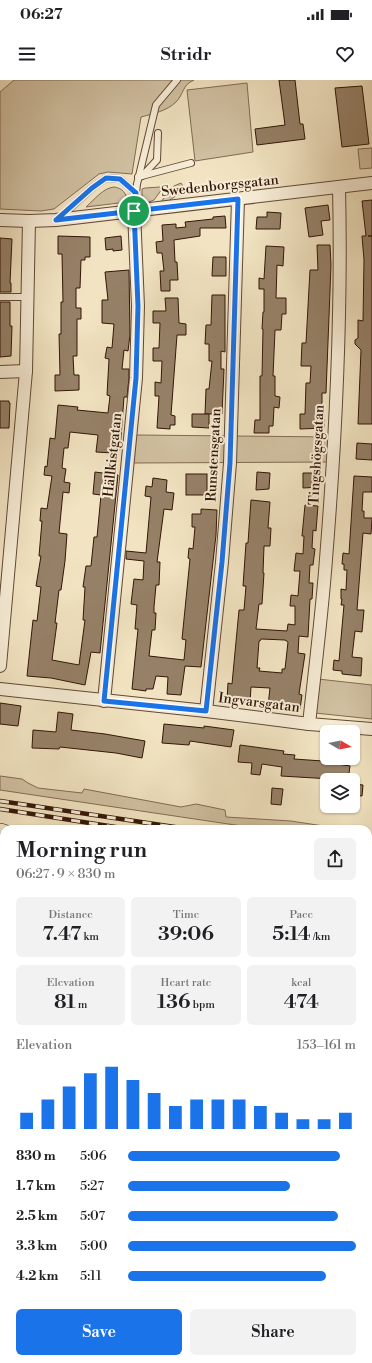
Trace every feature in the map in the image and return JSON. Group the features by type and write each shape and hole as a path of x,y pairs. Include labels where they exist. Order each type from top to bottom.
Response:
{"street":[{"name":"Swedenborgsgatan","path":"0,220 56,220 238,199 282,192 372,183"},
{"name":"Tingshögsgatan","path":"309,724 326,560 333,462 339,310 339,187"},
{"name":"Runstensgatan","path":"206,711 222,562 230,463 238,199"},
{"name":"Hällkistgatan","path":"104,701 136,378 138,306 134,211"},
{"path":"0,666 5,541 26,372 29,221"},
{"path":"0,372 26,372"},
{"name":"Ingvarsgatan","path":"0,689 206,711 309,724 372,729"}],"lane":[{"path":"134,211 136,193 156,105 177,80"},
{"path":"140,177 157,160 158,133"},
{"path":"140,177 191,163"},
{"path":"56,220 92,188 106,178 120,179 136,193"},
{"path":"0,297 27,297"}],"shaded area":[{"path":"14,80 194,80 187,84 179,99 168,108 141,117 132,174 108,172 99,174 54,209 41,211 0,209 0,92"},
{"path":"247,83 253,152 195,161 187,90"},
{"path":"372,148 372,168 360,169 358,149"},
{"path":"181,183 186,191 166,202 159,204 174,186"},
{"path":"114,187 119,188 124,192 127,202 86,207 102,192"},
{"path":"160,187 162,189 154,200 149,202 144,200 142,189"},
{"path":"136,435 334,437 333,462 133,463"},
{"path":"318,679 372,685 372,719 315,713"},
{"path":"0,776 22,779 38,788 82,793 84,789 181,807 196,804 225,810 226,817 291,821 317,825 235,825 0,790"}],"building":[{"path":"279,80 295,80 300,124 303,124 305,139 257,145 255,129 285,125"},
{"path":"362,86 369,144 342,147 335,88"},
{"path":"372,200 372,424 358,424 361,350 355,344 355,340 358,338 358,320 363,321 364,260 362,236 366,236 362,201"},
{"path":"328,205 330,220 321,221 323,235 309,237 305,208"},
{"path":"267,212 281,213 280,229 256,229 257,217 267,217"},
{"path":"225,216 226,228 200,228 200,236 174,240 178,280 170,280 170,291 161,291 160,271 164,271 162,253 157,253 156,242 163,241 162,225 176,224 176,228 186,227 185,222"},
{"path":"58,236 90,237 90,257 85,257 85,260 81,260 80,288 76,288 76,308 81,308 81,319 77,319 77,356 73,356 74,375 79,375 79,390 55,391 55,375 60,375 59,334 61,334 61,302 63,302 62,254 58,254"},
{"path":"121,236 122,250 106,250 105,238"},
{"path":"0,238 12,239 11,292 0,292"},
{"path":"317,245 330,245 331,265 326,393 322,393 324,428 300,429 300,414 305,414 306,383 310,383 311,366 301,366 302,343 306,343 310,270 318,270"},
{"path":"266,246 284,247 283,266 277,265 276,298 286,298 286,314 282,314 281,330 275,330 273,376 275,376 275,396 280,397 279,408 274,407 273,426 269,426 269,433 254,433 255,420 260,420 260,376 262,376 264,289 259,289 259,278 264,279"},
{"path":"213,257 226,257 226,276 212,276"},
{"path":"129,270 130,335 128,351 124,350 122,369 129,369 129,378 127,397 124,397 120,450 113,450 113,453 96,452 98,435 70,432 68,448 64,448 62,468 66,469 64,482 70,483 69,493 63,492 59,533 67,534 65,561 61,590 59,590 55,623 57,623 52,660 79,665 85,620 83,620 85,587 83,587 86,566 91,566 94,537 97,537 101,495 93,494 95,472 118,475 100,653 91,652 85,685 51,678 27,676 33,620 37,621 41,587 36,586 41,556 39,556 42,521 40,521 41,508 47,509 52,476 44,475 45,466 47,467 50,438 55,439 58,405 78,407 77,410 108,413 110,396 107,395 109,359 105,358 107,347 112,348 114,324 102,323 102,300 108,300 105,272"},
{"path":"212,295 225,295 225,352 221,351 221,369 224,369 222,414 205,414 206,389 209,389 212,361 209,361 209,344 205,344 206,325 211,325"},
{"path":"165,298 178,298 179,323 186,324 186,335 177,335 171,415 175,416 175,425 170,425 170,429 157,428 159,396 155,396 155,382 161,383 162,361 153,361 153,348 159,348 160,323 153,323 153,311 166,311"},
{"path":"0,302 10,302 10,326 12,326 11,356 0,357"},
{"path":"0,401 9,401 10,403 9,428 0,428"},
{"path":"192,414 209,414 209,428 192,427"},
{"path":"357,443 372,444 372,460 356,459"},
{"path":"257,472 270,473 269,489 256,490"},
{"path":"303,473 321,473 320,487 303,488"},
{"path":"186,474 207,474 207,495 186,495"},
{"path":"354,476 372,477 372,492 363,492 362,511 364,511 364,518 372,518 371,534 363,533 357,610 364,610 362,632 355,631 352,657 362,658 361,676 342,674 342,671 333,670 334,660 339,661 344,605 341,605 341,589 346,590 347,570 344,570 344,564 342,564 343,553 349,554"},
{"path":"153,478 167,480 166,492 174,493 172,510 164,509 157,562 160,562 159,585 156,585 154,607 154,613 156,613 155,630 152,630 149,656 184,660 186,640 182,639 190,559 188,558 189,548 193,549 195,527 192,527 192,514 201,514 201,509 217,510 216,535 201,667 185,666 181,695 167,694 168,677 156,676 153,689 146,689 146,691 132,689 138,629 135,629 137,605 131,604 134,579 143,580 144,561 126,559 126,551 146,553 151,497 145,496 146,486 152,487"},
{"path":"251,500 270,502 268,528 271,528 270,546 264,546 262,604 259,604 256,629 287,631 288,624 295,625 295,606 290,606 291,595 298,596 300,571 294,571 296,553 303,554 304,536 302,536 305,505 318,506 316,531 313,530 312,548 315,549 313,565 310,565 309,583 313,583 312,599 310,599 308,637 299,636 298,653 305,654 299,694 302,695 300,709 268,706 270,688 251,687 250,702 227,700 228,683 232,684 239,610 244,610 246,586 243,586 246,543 248,543","holes":["261,639 285,640 288,642 285,669 282,669 282,673 259,671 260,668 257,668 259,641"]},
{"path":"0,703 21,706 18,726 0,724"},
{"path":"58,712 73,714 71,730 145,741 142,758 116,753 60,747 59,749 32,748 33,730 56,732"},
{"path":"164,724 204,728 204,726 234,730 231,747 190,741 189,745 162,743"},
{"path":"240,745 284,751 283,754 295,755 294,759 320,761 320,765 350,766 349,773 320,773 320,778 281,776 282,767 262,764 260,775 251,774 252,763 238,762"},
{"path":"360,785 363,785 362,796 360,796"},
{"path":"272,788 283,789 281,805 271,804"}],"railway":[{"path":"0,801 161,825"},
{"path":"0,809 102,825"}],"route":[{"path":"134,211 56,220 92,188 106,178 120,179 136,193 134,211 138,306 136,378 104,701 206,711 222,562 230,463 238,199 134,211"}]}
